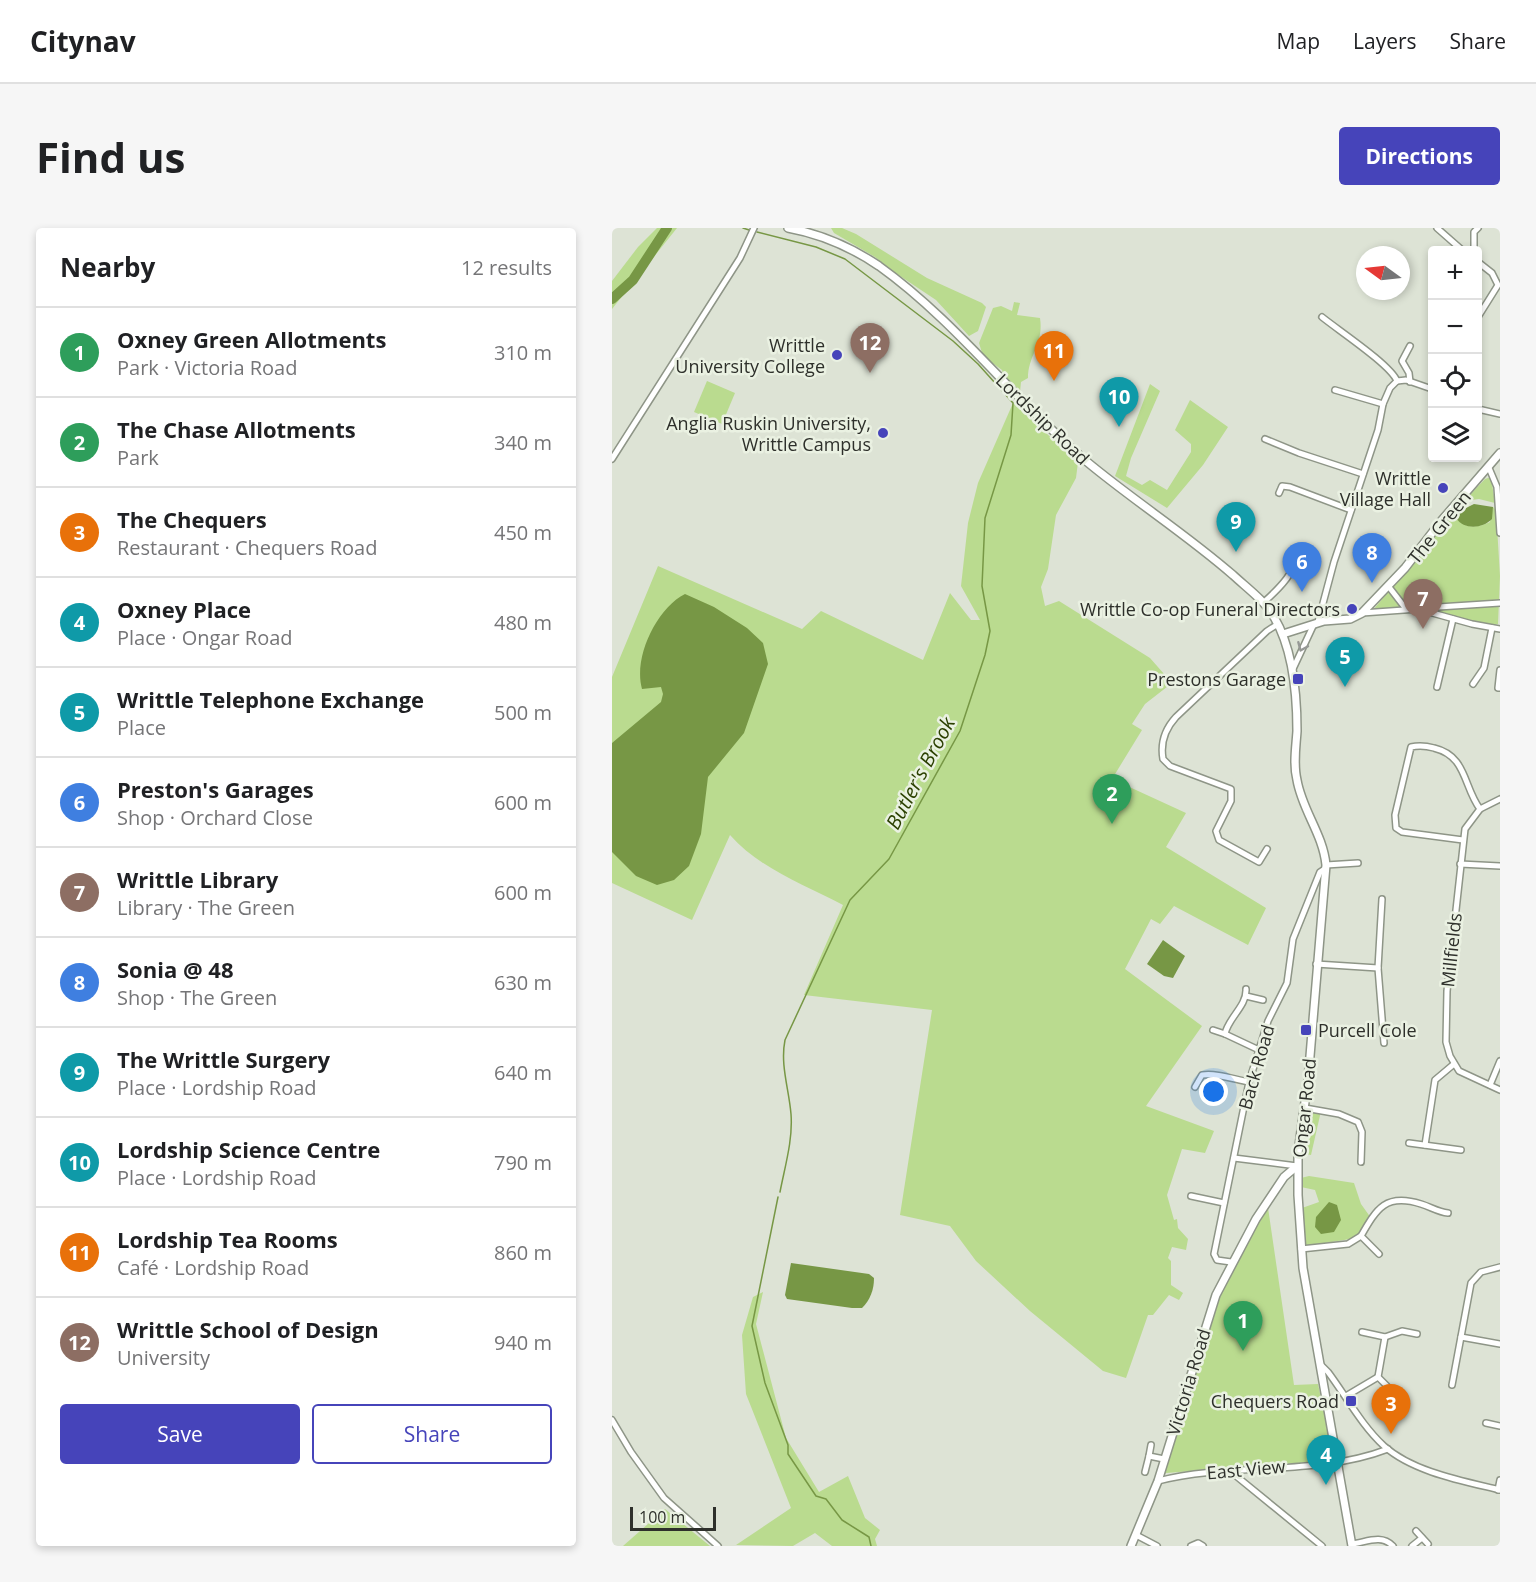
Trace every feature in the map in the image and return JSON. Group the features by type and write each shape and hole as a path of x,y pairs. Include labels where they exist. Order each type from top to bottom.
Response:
{"street":[{"path":"612,459 721,290 754,228"},
{"name":"Lordship Road","path":"788,228 816,234 851,250 877,265 916,294 947,322 1040,419 1087,461 1195,542 1264,602 1283,634"},
{"path":"1437,228 1457,246"},
{"path":"1474,229 1474,246"},
{"path":"1482,265 1492,273 1498,285 1482,311"},
{"path":"1322,317 1374,357 1395,375 1397,381"},
{"path":"1410,346 1402,361 1409,373 1410,382"},
{"path":"1292,672 1316,623 1378,430 1383,404 1390,388 1397,381 1428,387"},
{"path":"1335,390 1383,404"},
{"path":"1482,410 1500,414"},
{"path":"1264,439 1363,474"},
{"name":"The Green","path":"1283,634 1316,623 1350,619 1362,613 1389,587 1442,520 1500,453"},
{"name":"The Green","path":"1489,468 1497,487 1500,533"},
{"path":"1279,493 1282,486 1290,487 1351,510"},
{"path":"1264,602 1289,577 1295,567 1300,549"},
{"path":"1389,587 1406,609"},
{"name":"The Green","path":"1362,613 1500,603"},
{"name":"The Green","path":"1418,609 1500,629"},
{"path":"1437,687 1453,619"},
{"path":"1267,849 1259,862 1220,840 1216,831 1231,801 1231,789 1170,766 1163,759 1162,744 1166,730 1176,717 1267,631 1278,624"},
{"path":"1473,684 1484,668 1492,628"},
{"name":"Ongar Road","path":"1283,634 1292,672 1297,724 1297,782 1324,847 1326,867 1298,1166 1301,1249 1352,1545"},
{"path":"1500,670 1498,688 1500,688"},
{"path":"1463,840 1402,832 1396,828 1395,815 1411,747 1431,747 1453,757 1463,769 1470,792 1480,809 1500,799"},
{"name":"Millfields","path":"1454,1064 1445,1034 1460,864 1463,840 1470,822 1480,809"},
{"path":"1326,867 1358,862"},
{"path":"1460,864 1500,866"},
{"name":"Back Road","path":"1231,1262 1214,1258 1249,1082 1268,1021 1289,979 1291,948 1301,917 1320,872 1326,867"},
{"path":"1382,899 1378,968 1384,1044"},
{"path":"1317,964 1378,968"},
{"path":"1225,1034 1246,992 1263,1000"},
{"path":"1213,1030 1259,1050"},
{"path":"1490,1085 1500,1061"},
{"path":"1425,1145 1435,1080 1454,1064 1466,1075 1500,1090"},
{"path":"1195,1088 1202,1075 1212,1073 1229,1079 1249,1082"},
{"path":"1305,1108 1339,1114 1358,1122 1362,1132 1361,1162"},
{"path":"1408,1143 1461,1149"},
{"path":"1234,1158 1298,1166"},
{"name":"Victoria Road","path":"1131,1546 1158,1481 1206,1322 1231,1262 1278,1184 1298,1166"},
{"path":"1191,1196 1224,1203"},
{"path":"1301,1249 1348,1244 1361,1236 1373,1214 1387,1203 1403,1201 1449,1213"},
{"path":"1361,1236 1379,1254"},
{"path":"1452,1384 1474,1278 1485,1270 1500,1267"},
{"path":"1362,1332 1385,1337 1402,1331 1417,1334"},
{"path":"1346,1396 1378,1377 1385,1337"},
{"path":"1461,1337 1500,1344"},
{"path":"1319,1364 1329,1372 1377,1439 1388,1449 1425,1468 1499,1490 1500,1480"},
{"path":"1378,1377 1387,1386"},
{"path":"612,1420 631,1452 664,1498 718,1546"},
{"path":"1486,1423 1500,1426"},
{"path":"1145,1472 1151,1445"},
{"name":"East View","path":"1158,1481 1175,1476 1338,1461 1388,1449"},
{"path":"1149,1456 1163,1463 1175,1476"},
{"path":"1230,1471 1322,1546"},
{"path":"1416,1531 1428,1544"},
{"path":"1136,1535 1157,1546"},
{"path":"1352,1545 1377,1538 1387,1540 1394,1546"},
{"path":"1413,1546 1422,1538"},
{"path":"1191,1546 1198,1543 1203,1546"}],"shaded area":[{"path":"657,228 677,228 612,309 612,281 638,247"},
{"path":"831,228 842,228 856,234 927,278 982,303 986,307 978,331 969,336 936,300 875,257 834,233"},
{"path":"1014,302 1020,303 1017,315 1040,318 1041,327 1028,378 1021,382 1020,392 1004,377 1002,370 983,356 979,343 993,308 1001,306 1012,311"},
{"path":"707,381 735,393 722,424 694,412"},
{"path":"1150,384 1160,391 1131,458 1126,476 1142,485 1150,480 1167,490 1191,452 1191,444 1175,430 1190,400 1228,427 1203,465 1167,508 1115,476"},
{"path":"1013,403 1078,462 1076,478 1056,515 1048,569 1041,587 1045,606 1059,601 1150,658 1172,683 1145,704 1132,724 1142,730 1112,779 1186,813 1166,847 1266,908 1248,945 1174,906 1160,924 1151,919 1125,969 1202,1026 1146,1106 1214,1131 1205,1153 1182,1149 1167,1195 1174,1220 1177,1219 1178,1228 1188,1239 1186,1250 1172,1247 1168,1258 1171,1261 1171,1285 1183,1293 1179,1300 1169,1295 1153,1315 1148,1315 1126,1378 1103,1371 1030,1311 976,1261 950,1226 900,1215 932,1010 804,995 843,905 768,866 754,857 730,835 692,920 612,883 612,677 658,566 802,629 821,611 923,660 950,593 971,620 980,620 961,586 968,523 978,483"},
{"path":"1491,477 1495,503 1479,499 1464,501 1485,479"},
{"path":"1474,504 1493,507 1492,519 1483,525 1473,527 1459,522 1456,518 1458,512"},
{"path":"1493,507 1496,510 1500,576 1498,624 1492,626 1431,611 1430,605 1373,610 1456,511 1462,508 1456,518 1460,522 1468,526 1476,526 1490,522"},
{"path":"685,594 714,607 747,628 763,643 768,664 744,733 708,777 701,834 689,866 674,880 657,885 636,876 612,852 612,743 661,702 663,694 661,687 642,689 640,676 644,649 665,610"},
{"path":"1163,940 1185,956 1173,978 1164,976 1147,964"},
{"path":"1305,1108 1321,1111 1311,1155 1298,1153"},
{"path":"1309,1176 1354,1183 1361,1204 1371,1218 1356,1238 1302,1247 1302,1208 1319,1202 1315,1190 1301,1187 1301,1178"},
{"path":"1267,1201 1294,1385 1318,1384 1330,1440 1324,1461 1166,1473 1158,1481 1206,1322"},
{"path":"1329,1202 1337,1205 1341,1220 1334,1232 1321,1234 1315,1227 1316,1217"},
{"path":"791,1263 869,1274 874,1278 871,1294 862,1308 787,1299 785,1295"},
{"path":"763,1292 756,1324 786,1438 819,1492 848,1476 865,1518 880,1530 875,1539 877,1546 832,1546 815,1533 793,1546 736,1545 791,1508 746,1394 742,1335 753,1297"},
{"path":"665,1509 710,1546 623,1546"}],"waterway":[{"path":"612,299 633,280 667,228"},
{"name":"Butler's Brook","path":"743,228 749,230"},
{"name":"Butler's Brook","path":"757,232 816,247 845,259 953,341 978,364 1013,403 1011,435 985,518 982,586 990,631 985,655 960,731 889,859 850,900 785,1040 784,1068 790,1105 791,1134 780,1192"},
{"name":"Butler's Brook","path":"778,1197 752,1326 765,1383 788,1445 788,1454 816,1496 826,1499 842,1520 869,1537 871,1546"}],"place":[{"name":"Writtle University College","path":"837,355"},
{"name":"Writtle School of Design","path":"870,373"},
{"name":"Lordship Tea Rooms","path":"1054,381"},
{"name":"Lordship Science Centre","path":"1119,427"},
{"name":"Anglia Ruskin University, Writtle Campus","path":"883,433"},
{"name":"Writtle Village Hall","path":"1443,488"},
{"name":"The Writtle Surgery","path":"1236,552"},
{"name":"Sonia @ 48","path":"1372,583"},
{"name":"Preston's Garages","path":"1302,592"},
{"name":"Writtle Co-op Funeral Directors","path":"1352,609"},
{"name":"Writtle Library","path":"1423,629"},
{"name":"Prestons Garage","path":"1298,679"},
{"name":"Writtle Telephone Exchange","path":"1345,687"},
{"name":"The Chase Allotments","path":"1112,824"},
{"name":"Purcell Cole","path":"1306,1030"},
{"name":"Oxney Green Allotments","path":"1243,1351"},
{"name":"Chequers Road","path":"1351,1401"},
{"name":"The Chequers","path":"1391,1434"},
{"name":"Oxney Place","path":"1326,1485"}]}
